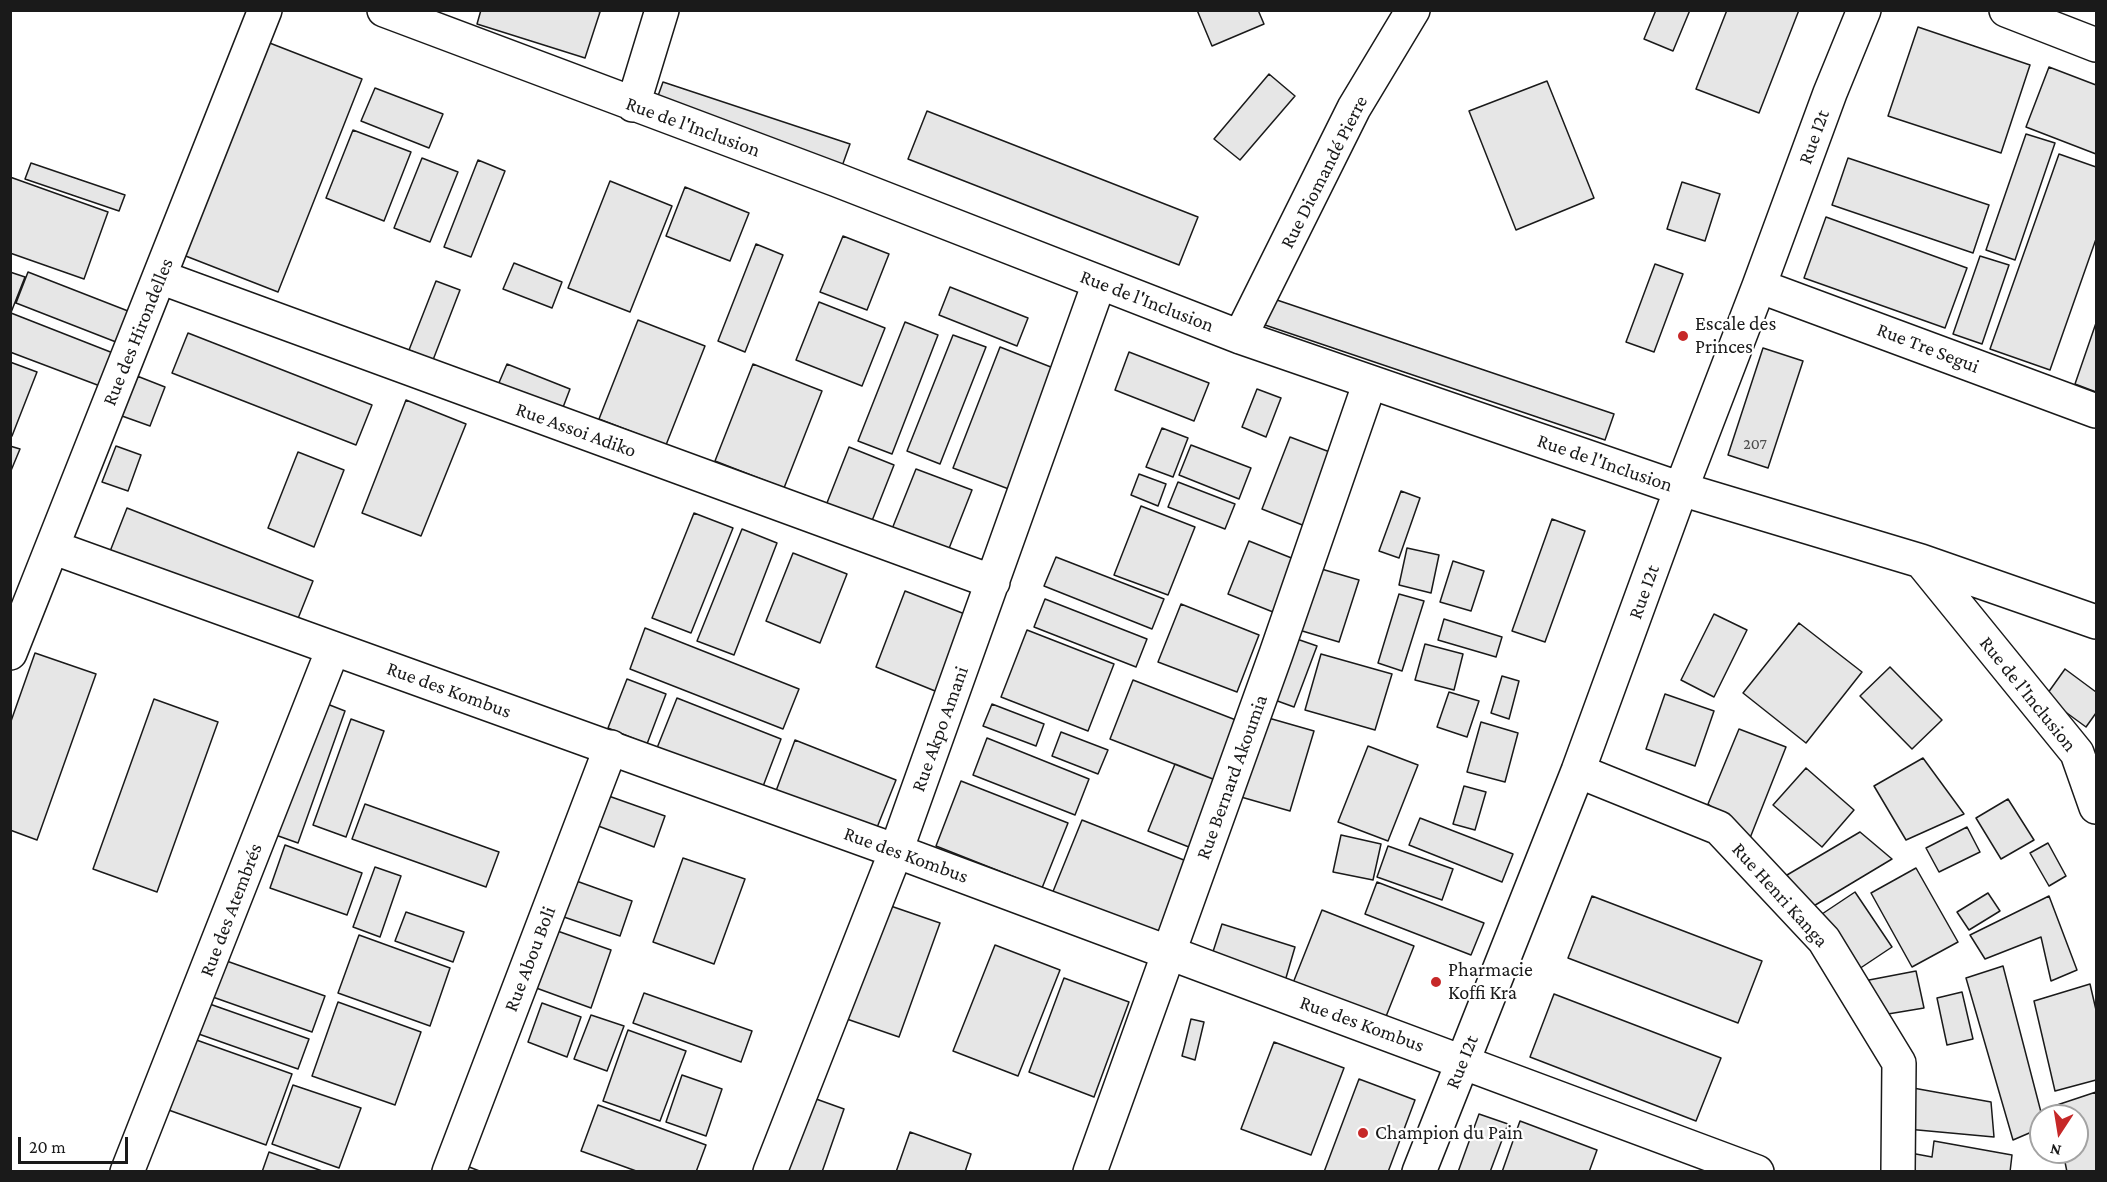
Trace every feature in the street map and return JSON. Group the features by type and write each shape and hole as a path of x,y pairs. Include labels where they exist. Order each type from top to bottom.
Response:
{"street":[{"name":"Rue des Hirondelles","path":"10,653 265,10"},
{"name":"Rue de l'Inclusion","path":"384,10 837,180 1240,337 1681,489 1921,561 2097,622"},
{"path":"633,105 662,10"},
{"name":"Rue Diomandé Pierre","path":"1240,337 1354,108 1413,10"},
{"name":"Rue I2t","path":"1419,1172 1578,771 1681,489 1760,286 1830,93 1864,10"},
{"path":"2006,10 2097,45"},
{"name":"Rue Assoi Adiko","path":"160,277 993,582"},
{"name":"Rue Akpo Amani","path":"770,1172 896,851 1099,282"},
{"name":"Rue Tre Segui","path":"1760,286 2097,411"},
{"name":"Rue Bernard Akoumia","path":"1090,1172 1272,665 1370,382"},
{"name":"Rue des Kombus","path":"52,547 896,851 1757,1172"},
{"name":"Rue de l'Inclusion","path":"1921,561 2077,753 2097,807"},
{"name":"Rue des Atembrés","path":"127,1172 333,648"},
{"name":"Rue Abou Boli","path":"449,1172 611,747"},
{"name":"Rue Henri Kanga","path":"1578,771 1719,828 1824,940 1899,1063 1898,1172"}],"building":[{"path":"481,10 596,10 600,12 585,58 477,24"},
{"path":"1197,10 1258,10 1264,24 1212,46"},
{"path":"1656,10 1690,10 1673,51 1644,39"},
{"path":"1727,10 1799,10 1759,113 1696,89"},
{"path":"1918,27 2030,65 2001,153 1888,116"},
{"path":"262,40 362,79 278,292 178,253"},
{"path":"2049,67 2096,85 2096,154 2026,127"},
{"path":"1269,74 1295,96 1240,160 1214,139"},
{"path":"1547,81 1594,198 1516,230 1469,111"},
{"path":"663,82 850,144 841,169 654,107"},
{"path":"375,88 443,114 429,148 361,121"},
{"path":"927,111 1198,217 1179,265 908,159"},
{"path":"353,130 411,152 384,221 326,198"},
{"path":"2026,134 2055,143 2015,260 1986,250"},
{"path":"2059,154 2096,167 2096,239 2050,370 1990,349"},
{"path":"422,158 458,172 430,242 394,228"},
{"path":"1848,158 1989,205 1973,253 1832,205"},
{"path":"478,160 505,171 471,257 444,247"},
{"path":"31,163 125,195 119,211 25,179"},
{"path":"10,177 108,212 84,279 10,253"},
{"path":"610,181 672,206 630,312 568,288"},
{"path":"1682,182 1720,194 1705,241 1667,229"},
{"path":"685,187 749,213 730,261 666,236"},
{"path":"1826,217 1967,268 1945,328 1804,278"},
{"path":"843,236 889,254 867,310 820,292"},
{"path":"756,244 783,255 745,352 718,341"},
{"path":"1980,256 2009,265 1982,344 1953,334"},
{"path":"514,263 562,282 552,308 503,289"},
{"path":"1655,264 1683,274 1654,352 1626,342"},
{"path":"10,272 25,277 10,315"},
{"path":"28,272 128,311 116,342 16,303"},
{"path":"436,281 460,290 433,360 409,350"},
{"path":"950,287 1028,318 1017,346 939,315"},
{"path":"1274,299 1614,414 1605,440 1265,325"},
{"path":"819,302 885,328 862,386 796,360"},
{"path":"11,313 113,353 100,386 10,352"},
{"path":"638,320 705,346 666,445 599,419"},
{"path":"905,322 938,335 892,454 858,441"},
{"path":"2096,323 2096,392 2075,384"},
{"path":"188,333 372,405 356,445 172,373"},
{"path":"953,335 986,347 940,464 907,451"},
{"path":"1000,347 1061,371 1014,491 953,468"},
{"path":"1763,348 1803,361 1768,468 1728,455"},
{"path":"1129,352 1209,383 1194,421 1115,390"},
{"path":"10,362 37,372 12,436 10,435"},
{"path":"507,364 570,389 562,410 498,385"},
{"path":"753,364 822,391 784,488 715,461"},
{"path":"137,376 165,387 150,426 122,416"},
{"path":"1257,389 1281,398 1266,437 1242,427"},
{"path":"406,400 466,424 421,536 362,513"},
{"path":"1162,428 1188,438 1173,477 1146,467"},
{"path":"1290,437 1343,457 1315,530 1262,509"},
{"path":"1191,445 1251,468 1239,499 1179,475"},
{"path":"10,446 20,449 10,473"},
{"path":"116,446 141,455 128,491 102,482"},
{"path":"849,447 894,465 868,531 823,513"},
{"path":"298,452 344,470 314,547 268,528"},
{"path":"916,469 972,490 948,551 892,529"},
{"path":"1139,474 1166,484 1158,506 1131,495"},
{"path":"1178,482 1235,504 1225,529 1168,507"},
{"path":"1401,491 1420,498 1399,558 1379,551"},
{"path":"1141,506 1195,527 1168,595 1114,575"},
{"path":"127,508 313,581 295,626 109,554"},
{"path":"694,513 733,528 691,633 652,618"},
{"path":"1552,519 1585,531 1545,642 1512,631"},
{"path":"742,529 777,543 734,655 697,641"},
{"path":"1249,541 1304,563 1283,616 1228,594"},
{"path":"1407,548 1439,555 1431,593 1399,585"},
{"path":"793,553 847,574 820,643 766,621"},
{"path":"1056,557 1164,599 1152,629 1044,586"},
{"path":"1453,561 1484,571 1471,611 1440,602"},
{"path":"1318,568 1359,580 1339,642 1299,630"},
{"path":"905,591 970,616 940,693 876,667"},
{"path":"1399,594 1424,601 1402,671 1378,663"},
{"path":"1045,599 1147,639 1136,667 1034,627"},
{"path":"1181,604 1259,635 1237,692 1158,662"},
{"path":"1714,614 1747,630 1714,697 1681,680"},
{"path":"1444,619 1502,637 1496,657 1438,640"},
{"path":"1799,623 1862,672 1806,743 1743,693"},
{"path":"645,628 799,689 783,729 630,669"},
{"path":"1027,630 1114,664 1088,731 1001,697"},
{"path":"1294,638 1317,646 1294,707 1272,699"},
{"path":"1425,644 1463,654 1454,690 1415,680"},
{"path":"35,653 96,674 37,840 10,830 10,724"},
{"path":"1321,654 1392,674 1375,730 1305,710"},
{"path":"1890,667 1942,720 1912,749 1860,696"},
{"path":"2065,669 2096,692 2096,713 2086,727 2045,697"},
{"path":"1502,676 1519,681 1509,719 1491,713"},
{"path":"627,679 666,694 647,744 608,728"},
{"path":"1133,680 1241,722 1218,781 1110,739"},
{"path":"1449,692 1479,701 1467,737 1437,727"},
{"path":"1665,694 1714,711 1695,766 1646,749"},
{"path":"677,698 781,739 762,789 657,748"},
{"path":"154,699 218,722 157,892 93,869"},
{"path":"317,700 345,711 298,843 270,833"},
{"path":"992,704 1044,724 1036,746 983,726"},
{"path":"1265,717 1314,731 1290,811 1241,797"},
{"path":"351,719 384,731 346,837 313,825"},
{"path":"1481,722 1518,733 1505,782 1467,772"},
{"path":"1739,729 1786,747 1750,838 1708,804"},
{"path":"1061,732 1108,750 1098,774 1052,756"},
{"path":"987,738 1089,779 1075,815 973,775"},
{"path":"795,740 896,780 876,830 776,791"},
{"path":"1368,746 1418,765 1388,841 1338,822"},
{"path":"1923,758 1964,814 1906,840 1874,786"},
{"path":"1175,764 1218,781 1194,849 1148,831"},
{"path":"1806,768 1854,810 1822,847 1773,805"},
{"path":"961,781 1068,823 1042,888 936,846"},
{"path":"1464,786 1486,792 1475,830 1453,824"},
{"path":"603,794 665,816 654,847 593,824"},
{"path":"2008,799 2034,840 2001,859 1976,818"},
{"path":"365,804 499,852 486,887 352,839"},
{"path":"1420,818 1513,854 1502,882 1409,845"},
{"path":"1082,820 1194,864 1164,938 1052,894"},
{"path":"1967,827 1980,852 1939,872 1926,848"},
{"path":"1860,832 1892,859 1807,910 1787,875"},
{"path":"1341,835 1381,844 1373,880 1333,872"},
{"path":"2048,843 2066,876 2049,886 2030,853"},
{"path":"285,845 362,873 347,915 270,888"},
{"path":"1388,846 1453,869 1442,900 1377,877"},
{"path":"683,858 745,879 714,964 653,942"},
{"path":"375,867 401,876 380,937 353,927"},
{"path":"1916,868 1958,942 1912,967 1871,893"},
{"path":"568,878 632,901 620,936 555,914"},
{"path":"1377,882 1484,923 1471,955 1365,914"},
{"path":"1855,892 1892,947 1853,973 1816,918"},
{"path":"1988,893 2000,911 1969,930 1957,912"},
{"path":"1592,896 1762,961 1738,1023 1568,958"},
{"path":"2049,896 2077,970 2051,981 2041,937 1985,959 1970,935"},
{"path":"882,903 940,923 899,1037 841,1017"},
{"path":"1322,910 1414,946 1385,1019 1293,983"},
{"path":"406,912 464,932 453,962 395,941"},
{"path":"1222,924 1295,947 1283,988 1209,964"},
{"path":"549,928 611,950 591,1008 528,985"},
{"path":"359,935 450,968 430,1026 338,993"},
{"path":"995,945 1060,970 1018,1076 953,1051"},
{"path":"221,959 325,996 312,1032 207,995"},
{"path":"2003,966 2039,1104 2029,1104 2029,1133 2013,1140 1966,978"},
{"path":"1916,971 1924,1008 1876,1016 1869,980"},
{"path":"1064,978 1129,1002 1094,1097 1029,1072"},
{"path":"2090,984 2096,1010 2096,1080 2055,1091 2034,1001"},
{"path":"1962,992 1973,1039 1947,1045 1937,998"},
{"path":"644,993 752,1031 741,1062 633,1023"},
{"path":"1554,994 1721,1058 1696,1121 1530,1057"},
{"path":"204,1002 309,1039 298,1069 193,1032"},
{"path":"338,1002 421,1032 395,1105 312,1076"},
{"path":"542,1003 581,1017 567,1057 528,1042"},
{"path":"591,1015 624,1026 607,1071 574,1059"},
{"path":"1191,1019 1204,1022 1195,1060 1182,1056"},
{"path":"628,1030 686,1051 660,1121 603,1101"},
{"path":"188,1037 292,1074 266,1145 163,1108"},
{"path":"1274,1042 1344,1068 1311,1155 1241,1129"},
{"path":"682,1075 722,1089 706,1136 666,1122"},
{"path":"1359,1079 1415,1100 1388,1172 1324,1172"},
{"path":"293,1085 361,1108 339,1168 272,1144"},
{"path":"1913,1088 1991,1102 1994,1137 1907,1129"},
{"path":"2096,1092 2096,1172 2067,1172 2065,1164 2089,1164 2089,1104 2060,1104"},
{"path":"805,1095 844,1109 822,1172 777,1172"},
{"path":"598,1105 706,1145 696,1172 639,1172 581,1151"},
{"path":"1479,1114 1508,1124 1490,1172 1458,1172"},
{"path":"1520,1121 1597,1150 1589,1172 1502,1172"},
{"path":"910,1132 971,1154 965,1172 896,1172"},
{"path":"1934,1141 2012,1155 2010,1172 1906,1172 1905,1152 1932,1157"},
{"path":"269,1152 325,1172 262,1172"},
{"path":"454,1161 482,1172 450,1172"}],"place":[{"name":"Escale des Princes","path":"1683,336"},
{"name":"Pharmacie Koffi Kra","path":"1436,982"},
{"name":"Champion du Pain","path":"1363,1133"}]}
